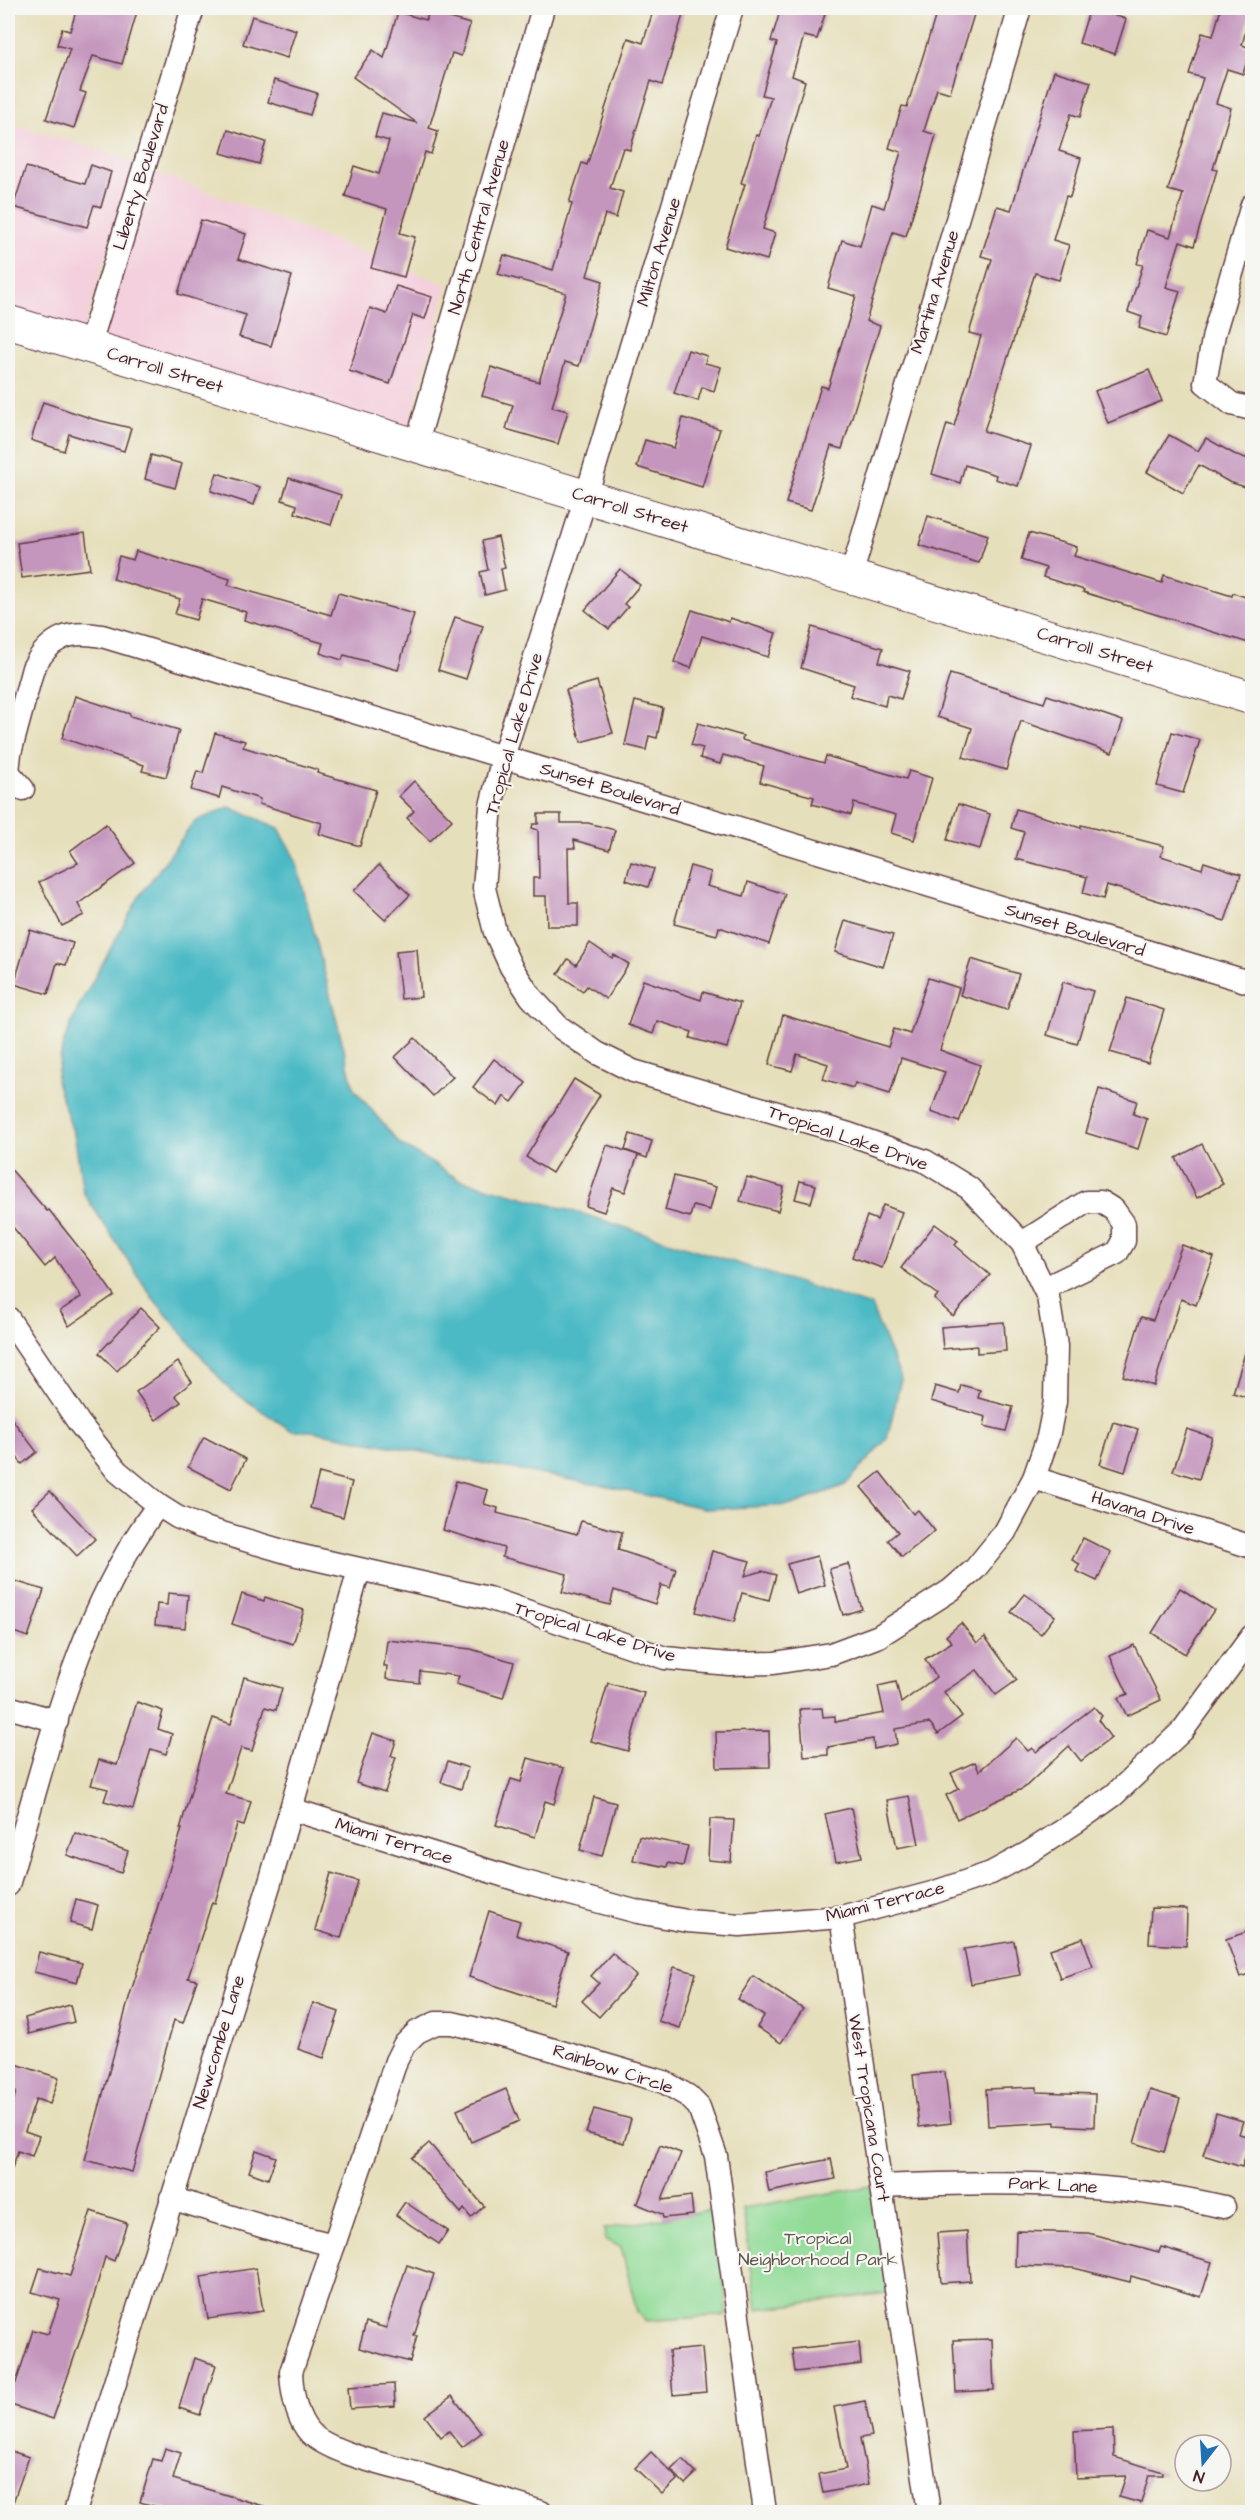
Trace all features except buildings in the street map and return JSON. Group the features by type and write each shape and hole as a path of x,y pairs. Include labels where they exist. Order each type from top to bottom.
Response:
{"main road":[{"name":"Carroll Street","path":"8,322 1252,698"}],"street":[{"name":"Liberty Boulevard","path":"89,347 193,8"},
{"name":"North Central Avenue","path":"416,446 543,8"},
{"name":"Milton Avenue","path":"585,496 732,8"},
{"name":"Martina Avenue","path":"851,576 1020,8"},
{"path":"1252,205 1214,334 1205,383 1232,404 1252,410"},
{"name":"Tropical Lake Drive","path":"8,1318 79,1423 117,1471 158,1505 177,1517 201,1527 293,1554 488,1598 665,1658 729,1664 774,1664 831,1654 879,1636 951,1590 975,1569 1005,1532 1034,1478 1048,1437 1055,1402 1056,1346 1048,1297 1022,1243 969,1188 925,1161 849,1134 633,1071 597,1053 558,1026 531,997 511,967 495,932 484,888 490,806 503,757 585,496"},
{"name":"Sunset Boulevard","path":"23,789 8,772 10,753 33,668 39,657 67,635 84,633 102,636 1252,983"},
{"path":"1022,1243 1086,1202 1101,1202 1108,1206 1114,1210 1124,1224 1124,1241 1116,1253 1045,1288"},
{"name":"Havana Drive","path":"1034,1478 1252,1547"},
{"path":"8,1885 69,1677 102,1600 140,1530 158,1505"},
{"name":"Newcombe Lane","path":"75,2512 291,1809 359,1570"},
{"name":"Miami Terrace","path":"291,1809 518,1880 638,1912 687,1921 740,1925 841,1917 932,1893 990,1873 1028,1853 1076,1822 1114,1795 1183,1730 1252,1636"},
{"path":"8,1707 57,1721"},
{"name":"West Tropicana Court","path":"841,1917 929,2512"},
{"name":"Rainbow Circle","path":"541,2512 366,2460 322,2442 309,2432 292,2393 291,2372 396,2061 404,2045 417,2032 436,2023 452,2023 506,2036 664,2082 699,2107 716,2156 765,2512"},
{"name":"Park Lane","path":"881,2186 1030,2182 1143,2191 1224,2206"},
{"path":"171,2198 284,2233 334,2245"}],"shaded area":[{"path":"8,123 103,151 134,163 83,332 8,310"},
{"path":"154,171 447,285 408,431 103,339"}],"green space":[{"name":"Tropical Neighborhood Park","path":"871,2186 887,2293 757,2309 743,2208"},
{"name":"Tropical Neighborhood Park","path":"715,2209 728,2315 645,2321 637,2312 621,2247 606,2240 604,2229"}],"water":[{"path":"229,807 279,828 296,861 354,1089 400,1144 458,1179 583,1214 871,1306 901,1379 887,1439 845,1485 792,1505 707,1509 614,1488 311,1431 292,1431 228,1388 152,1297 83,1192 75,1138 56,1081 63,1044 79,1006 139,897 194,822"}]}
